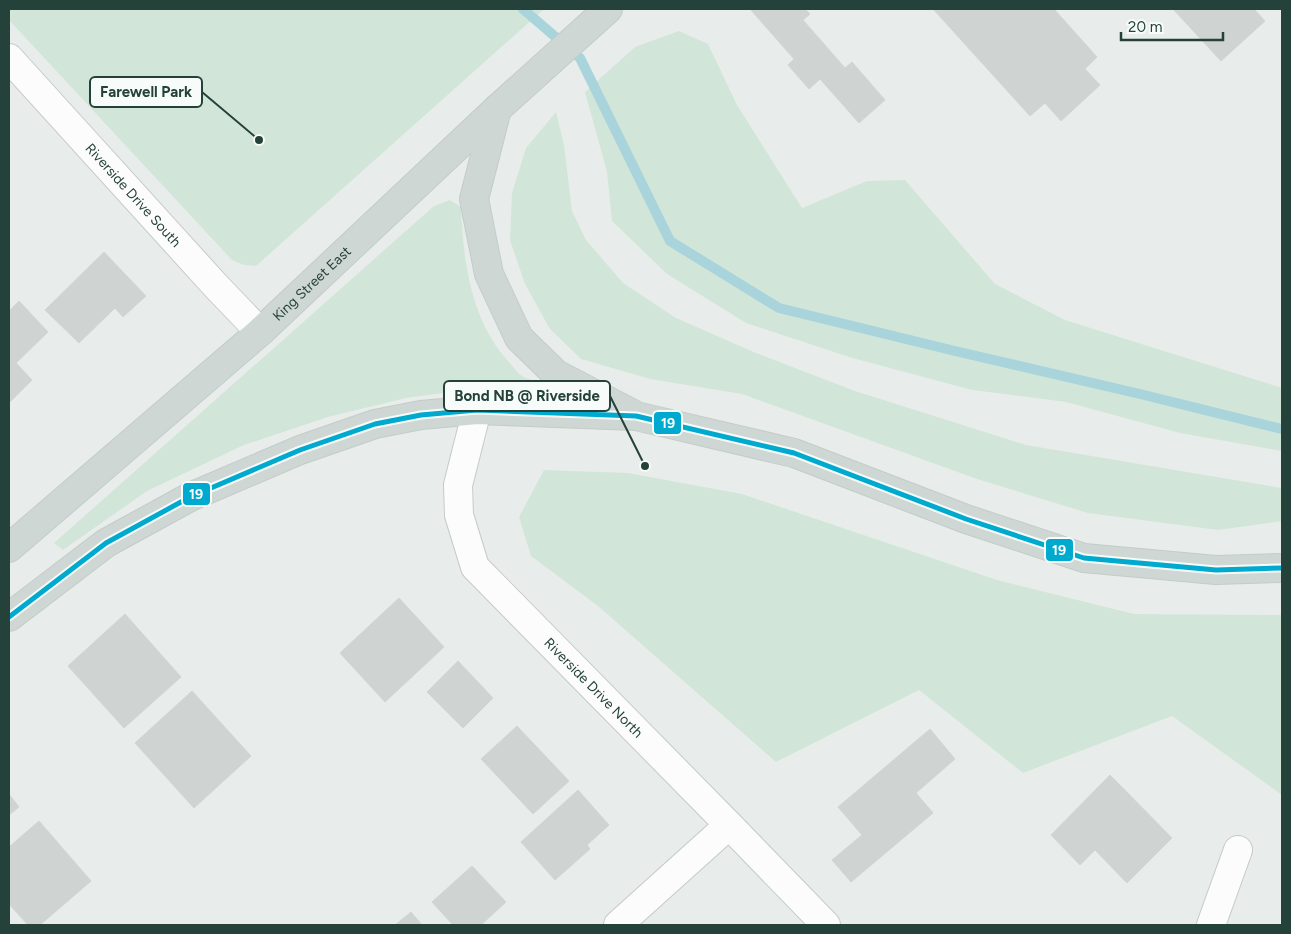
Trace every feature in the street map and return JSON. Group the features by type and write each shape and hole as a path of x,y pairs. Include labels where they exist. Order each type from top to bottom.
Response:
{"main road":[{"name":"King Street East","path":"9,548 260,332 497,109 608,9"},
{"path":"497,109 474,199 489,274 519,338 556,374 636,416"},
{"path":"9,617 106,544 190,498 300,450 374,424 421,415 477,410 636,416 794,453 966,519 1084,558 1216,570 1282,568"}],"street":[{"name":"Riverside Drive South","path":"9,58 208,278 260,332"},
{"name":"Riverside Drive North","path":"477,410 458,485 460,515 475,566 826,925"},
{"path":"618,925 730,825"},
{"path":"1211,925 1238,850"}],"green space":[{"path":"9,9 544,9 256,266 244,265 232,260 9,20"},
{"path":"679,31 708,44 737,105 802,208 867,181 905,180 995,284 1065,320 1282,388 1282,451 1180,433 1066,402 972,390 849,357 746,323 667,274 612,221 607,172 585,92 635,47"},
{"path":"556,112 564,145 572,211 586,240 623,283 676,318 756,353 855,391 1026,445 1282,488 1282,521 1218,530 1088,513 977,479 742,394 650,379 581,359 550,329 525,284 510,240 512,193 526,148"},
{"path":"450,200 461,207 464,248 471,289 486,328 496,346 518,373 547,386 465,390 406,398 328,417 244,445 147,491 63,550 54,543 434,206"},
{"path":"544,470 628,473 742,494 997,580 1134,614 1282,615 1282,795 1172,716 1023,773 919,690 776,762 598,606 531,556 519,517"}],"building":[{"path":"750,9 805,9 810,14 803,20 845,68 852,62 885,100 859,123 820,79 809,89 788,65 794,59"},
{"path":"933,9 1054,9 1097,57 1085,69 1100,85 1061,121 1045,103 1030,116"},
{"path":"1173,9 1254,9 1265,21 1221,61"},
{"path":"104,252 146,296 123,317 115,308 79,343 45,310"},
{"path":"19,301 48,332 16,363 32,380 9,403 9,311"},
{"path":"399,598 444,647 385,702 340,653"},
{"path":"125,614 181,677 124,728 68,666"},
{"path":"458,661 493,698 463,728 427,692"},
{"path":"192,691 251,756 194,808 135,743"},
{"path":"517,726 569,781 533,814 481,759"},
{"path":"930,729 955,759 916,793 933,813 851,882 832,860 862,835 838,807"},
{"path":"1110,775 1172,838 1127,883 1095,850 1080,865 1051,835"},
{"path":"578,790 609,825 587,845 590,849 555,880 521,842"},
{"path":"9,794 19,807 9,815"},
{"path":"39,821 91,881 40,925 28,925 9,904 9,847"},
{"path":"472,866 506,902 481,925 453,925 432,902"},
{"path":"411,912 422,925 395,925"}],"waterway":[{"path":"523,9 580,58 670,241 779,308 1282,429"}],"transit line":[{"name":"19","path":"9,617 106,543 190,497 300,450 375,424 421,415 477,410 636,416 794,453 966,519 1084,558 1216,570 1282,568"}],"place":[{"name":"Farewell Park","path":"259,140"},
{"name":"Bond NB @ Riverside","path":"645,466"}]}
